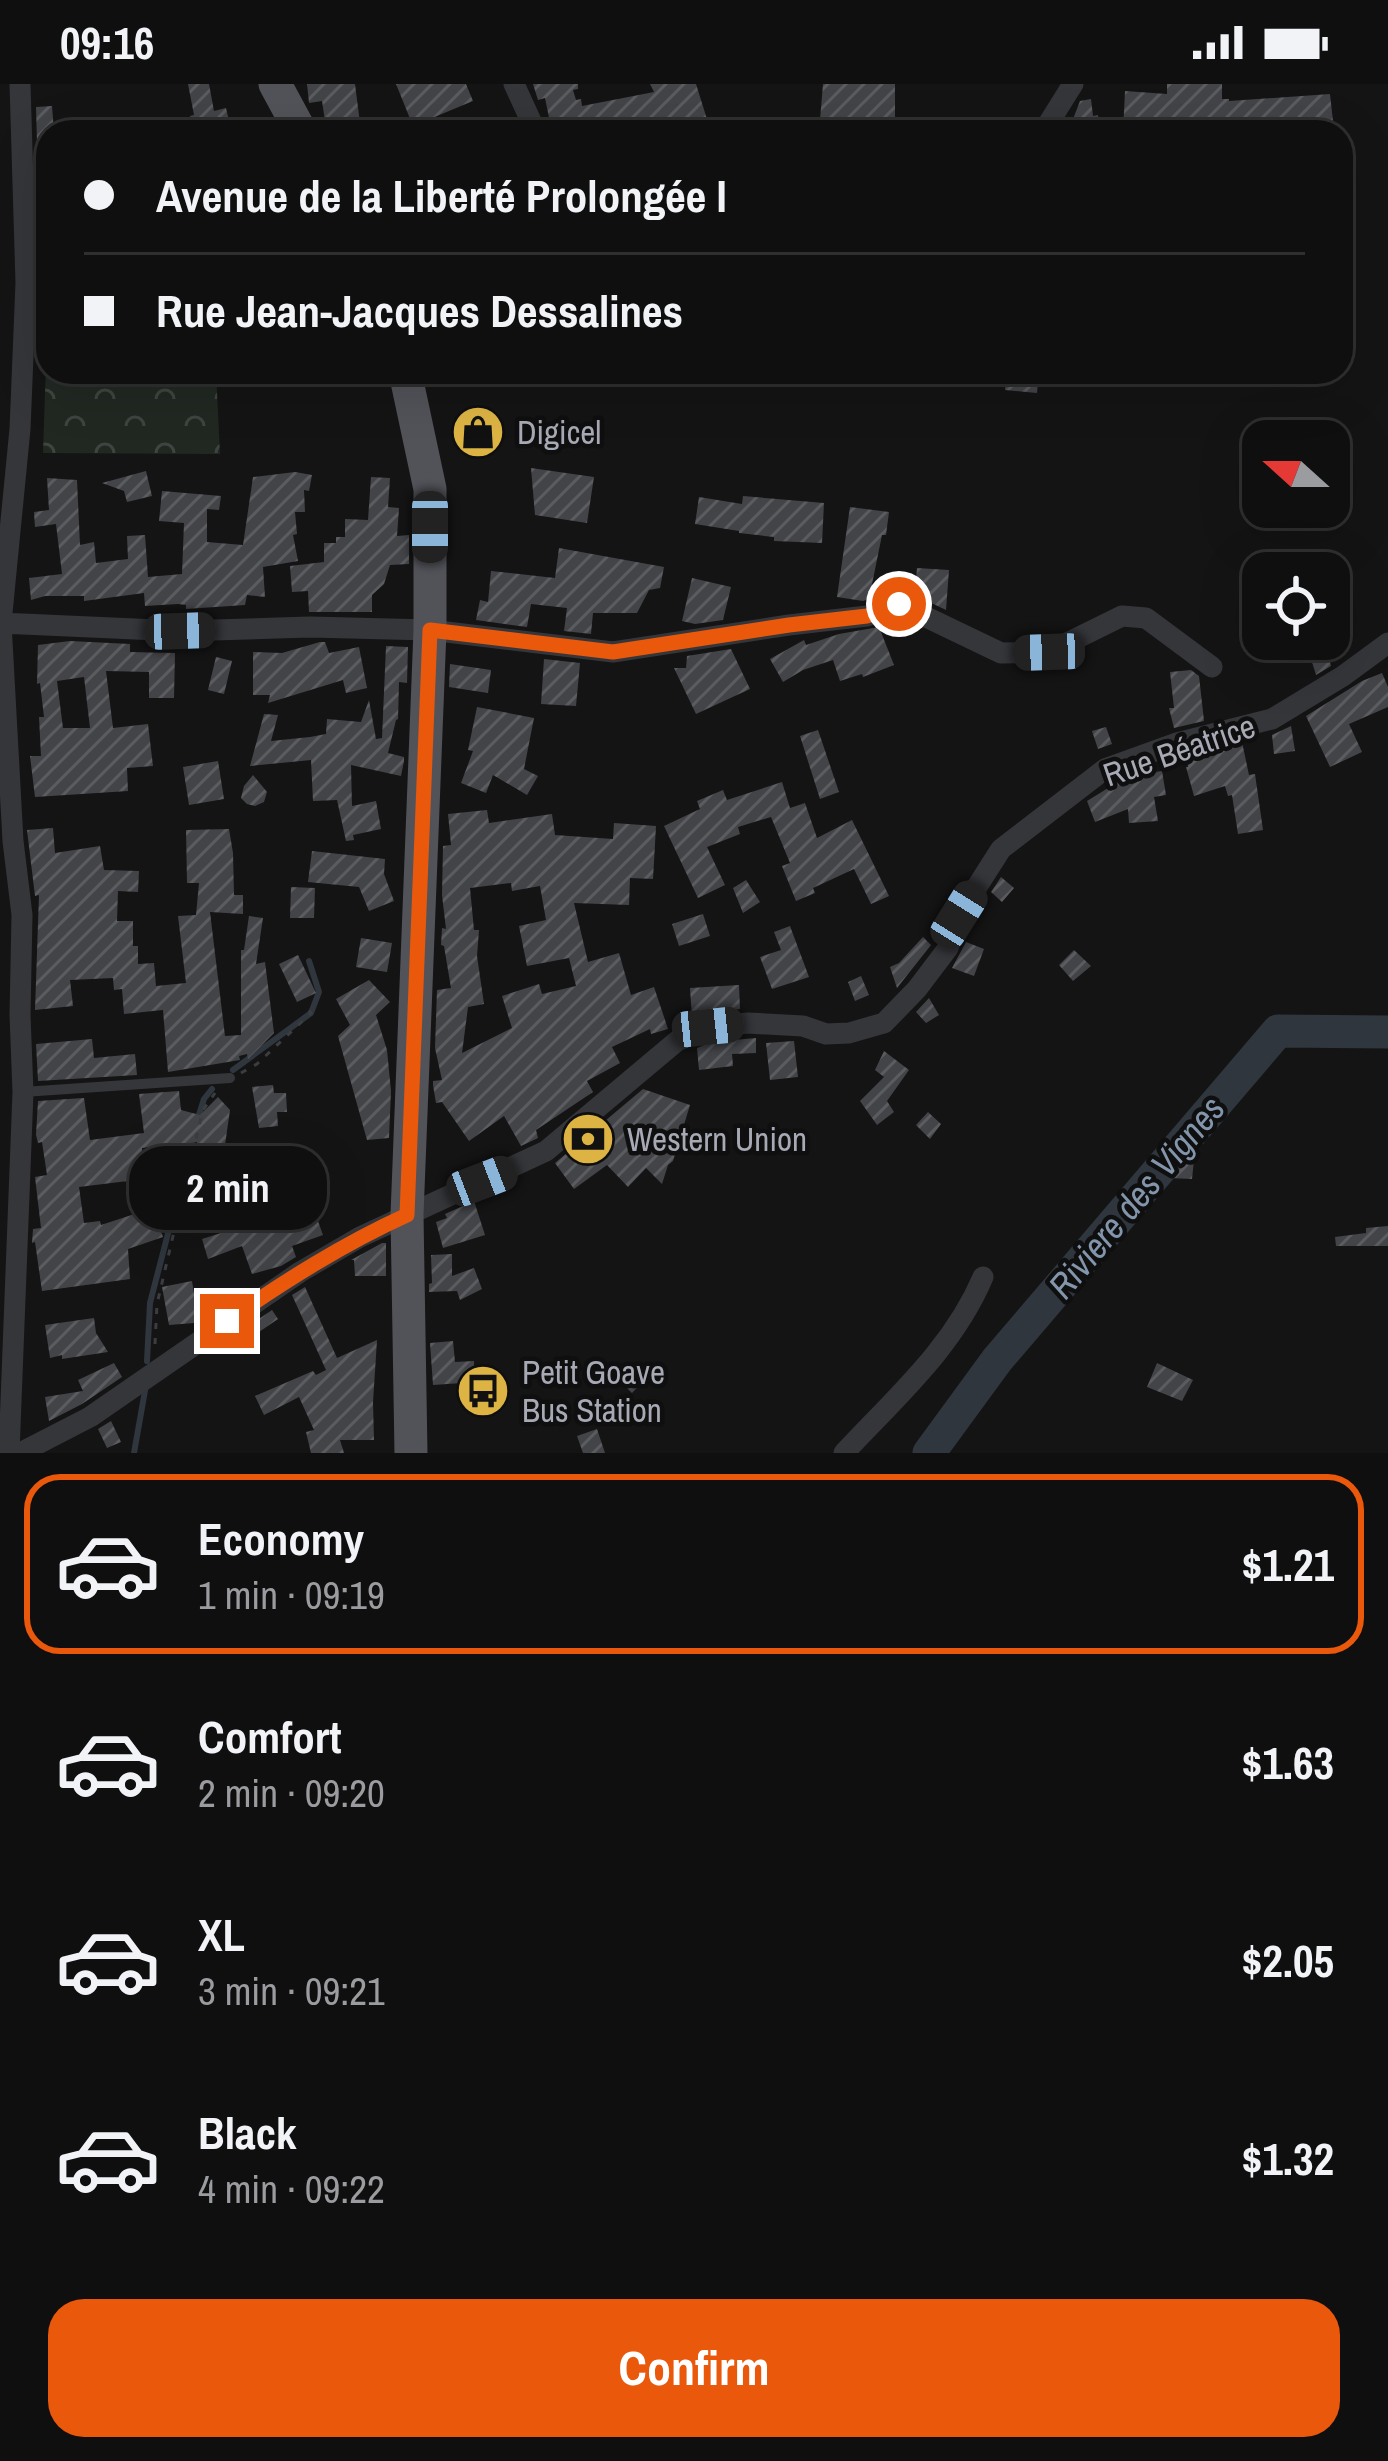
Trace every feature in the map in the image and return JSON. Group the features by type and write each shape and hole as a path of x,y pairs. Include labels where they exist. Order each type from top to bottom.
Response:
{"main road":[{"path":"274,84 294,120"},
{"path":"408,384 430,489 430,630 407,1215 411,1453"}],"street":[{"path":"9,1453 23,1091 10,1017 22,915 6,841 1,623 20,429 25,304 20,84"},
{"path":"514,84 530,120"},
{"path":"1050,120 1073,84"},
{"path":"1,623 180,631 430,630 613,652 867,616 899,604 1000,653 1049,652 1122,616 1146,618 1212,667"},
{"name":"Rue Béatrice","path":"20,1453 90,1417 300,1272 360,1237 546,1151 677,1041 708,1027 748,1023 849,1034 884,1023 947,948 959,915 1001,849 1091,778 1177,743 1272,719 1388,643"},
{"path":"844,1453 948,1340 969,1309 982,1277"}],"lane":[{"path":"23,1091 230,1078"}],"path":[{"path":"154,1370 157,1304 203,1110 230,1078 256,1064 311,1013 306,1007"}],"green space":[{"path":"45,384 217,384 220,454 43,453"}],"building":[{"path":"188,84 209,84 214,111 226,108 229,120 191,120 194,115"},
{"path":"307,84 355,84 360,120 325,120 322,101 309,103"},
{"path":"396,84 466,84 473,101 427,120 411,120"},
{"path":"533,84 578,84 573,90 582,106 654,92 650,84 696,84 707,120 550,120 545,98 538,100"},
{"path":"823,84 895,84 895,120 820,120"},
{"path":"1167,84 1222,84 1222,99 1229,101 1330,94 1333,120 1124,120 1125,91 1167,94"},
{"path":"1091,99 1093,116 1098,115 1099,120 1073,120 1080,101"},
{"path":"52,106 53,120 36,120 36,107"},
{"path":"1006,384 1038,384 1037,393 1005,390"},
{"path":"531,468 594,477 587,523 535,515"},
{"path":"146,471 152,496 127,502 124,491 102,483"},
{"path":"312,475 309,491 304,490 305,512 295,512 298,561 263,567 265,597 247,595 245,605 186,609 178,604 145,606 144,593 84,601 84,596 31,600 29,578 62,574 56,524 35,527 34,512 49,510 47,478 77,480 80,545 94,542 96,563 128,559 127,536 145,535 148,577 182,574 184,523 159,521 162,491 221,496 219,510 207,509 207,542 243,545 253,477"},
{"path":"371,477 390,478 388,507 399,508 397,536 409,535 409,564 390,565 384,584 372,595 372,612 309,612 308,591 292,592 290,566 324,562 324,543 345,537 345,519 368,520"},
{"path":"743,496 824,503 822,543 774,541 774,537 695,524 699,497 742,504"},
{"path":"850,507 889,512 869,599 863,601 837,597"},
{"path":"559,548 664,567 660,588 649,590 637,613 593,613 591,634 564,631 567,608 531,604 527,627 476,620 480,600 488,602 491,571 555,578"},
{"path":"917,568 949,570 946,610 915,590"},
{"path":"692,578 731,587 723,620 682,621"},
{"path":"879,627 894,665 863,677 840,681 833,660 783,682 770,659 804,640 806,645"},
{"path":"70,641 130,644 130,652 175,653 174,698 149,698 149,672 106,671 113,728 148,724 153,766 127,768 128,791 35,797 30,756 41,756 39,717 44,717 37,684 38,645","holes":["84,677 90,728 63,728 57,681"]},
{"path":"325,642 329,653 359,647 367,688 346,693 343,680 268,703 270,695 253,695 253,652 282,653"},
{"path":"386,646 408,647 407,683 399,682 398,719 388,753 404,757 401,776 351,765 352,806 376,801 381,829 346,841 337,800 313,801 311,760 250,766 264,714 278,715 271,741 310,737 326,734 327,719 361,722 369,700 376,739 382,738"},
{"path":"731,649 750,689 696,714 674,668 686,668 687,656"},
{"path":"216,657 232,661 224,694 208,690"},
{"path":"544,659 580,663 576,706 541,704"},
{"path":"1311,660 1329,660 1331,666 1316,675"},
{"path":"450,664 491,670 488,693 449,687"},
{"path":"1191,670 1199,676 1204,721 1174,728 1170,672"},
{"path":"1382,673 1388,707 1349,724 1362,752 1330,767 1306,716"},
{"path":"477,707 534,718 524,769 538,776 527,795 493,775 486,793 461,783 473,751 468,750"},
{"path":"1291,726 1295,751 1274,754 1272,735"},
{"path":"1106,727 1112,744 1098,749 1092,731"},
{"path":"818,730 839,792 820,799 800,736"},
{"path":"1242,742 1249,775 1255,774 1263,830 1238,834 1232,795 1228,796 1225,786 1194,796 1186,756"},
{"path":"218,761 224,799 189,805 183,767"},
{"path":"1162,771 1166,795 1154,797 1158,821 1129,823 1128,809 1095,822 1087,801 1113,782"},
{"path":"253,775 267,792 264,802 255,806 241,798"},
{"path":"782,782 790,808 805,803 817,838 852,820 889,896 871,904 854,869 796,901 782,866 790,863 771,817 738,827 740,834 707,847 725,885 698,898 664,826 700,809 697,801 723,790 727,800"},
{"path":"487,810 489,823 552,814 555,835 613,839 614,823 656,826 653,879 630,878 629,905 574,903 588,962 619,953 631,995 654,987 668,1029 651,1034 650,1029 612,1047 620,1063 587,1081 593,1092 536,1130 538,1138 521,1146 504,1116 469,1141 442,1102 436,1103 433,1081 442,1080 435,1048 437,990 451,988 441,945 442,928 446,929 443,846 451,845 448,814","holes":["511,883 512,891 540,886 546,920 519,926 527,966 569,958 576,986 542,994 539,984 502,996 512,1028 462,1053 468,1007 484,1004 477,956 479,930 474,930 470,888"]},
{"path":"53,828 55,853 100,846 104,870 139,871 138,892 118,891 117,921 133,921 138,964 154,963 156,986 186,983 178,916 196,915 199,883 187,883 186,830 229,829 234,895 243,895 243,914 210,912 225,1036 241,1035 241,950 249,916 263,918 256,964 265,962 274,1033 248,1059 247,1054 239,1056 240,1060 168,1072 163,1010 124,1014 122,989 114,990 113,978 70,980 73,1006 35,1010 39,895 35,896 27,830"},
{"path":"312,851 385,859 384,874 394,901 369,911 359,887 308,882"},
{"path":"1001,877 1014,888 1002,902 991,892"},
{"path":"746,880 760,902 743,913 733,888"},
{"path":"291,887 315,888 314,918 290,918"},
{"path":"703,914 710,936 679,946 672,924"},
{"path":"790,926 809,977 772,989 760,957 781,950 774,932"},
{"path":"923,937 931,945 897,988 890,967"},
{"path":"361,938 392,943 387,972 356,967"},
{"path":"966,942 984,949 974,976 952,968"},
{"path":"1074,950 1091,966 1073,981 1059,965"},
{"path":"298,955 316,993 297,1002 279,964"},
{"path":"861,976 869,995 855,1001 848,982"},
{"path":"369,980 390,1002 376,1015 387,1050 391,1091 389,1138 367,1140 338,1036 350,1025 336,999"},
{"path":"739,985 740,1009 692,1018 690,988"},
{"path":"929,998 939,1015 926,1023 916,1012"},
{"path":"756,1038 756,1053 732,1054 733,1066 699,1070 697,1048"},
{"path":"92,1039 94,1058 135,1054 137,1075 38,1081 36,1044"},
{"path":"794,1041 798,1077 770,1080 766,1043"},
{"path":"884,1051 909,1070 887,1101 894,1112 877,1125 860,1101 884,1077 875,1070"},
{"path":"273,1085 274,1093 286,1093 287,1112 277,1112 278,1126 259,1128 252,1087"},
{"path":"643,1089 690,1105 662,1184 646,1168 628,1187 607,1165 574,1189 555,1163"},
{"path":"179,1091 181,1110 200,1115 218,1097 230,1110 223,1159 195,1152 197,1142 142,1148 144,1179 79,1187 84,1223 100,1221 101,1225 153,1208 163,1237 128,1249 130,1279 42,1291 32,1243 33,1229 41,1228 35,1177 47,1175 42,1142 38,1143 36,1135 38,1101 84,1098 90,1140 144,1133 139,1094"},
{"path":"928,1112 941,1124 930,1139 916,1125"},
{"path":"1175,1159 1194,1160 1192,1179 1169,1178"},
{"path":"225,1179 232,1198 205,1206 199,1187"},
{"path":"305,1185 323,1235 292,1246 296,1257 252,1274 242,1246 208,1259 202,1239 262,1220 253,1199 269,1192 271,1198"},
{"path":"474,1201 485,1235 443,1248 436,1222"},
{"path":"1388,1226 1388,1246 1336,1246 1335,1237"},
{"path":"386,1243 386,1276 355,1276 351,1260"},
{"path":"452,1254 452,1276 474,1268 482,1289 460,1300 457,1291 429,1292 431,1255"},
{"path":"192,1281 195,1300 205,1298 209,1317 169,1325 162,1287"},
{"path":"305,1287 337,1358 377,1340 374,1440 340,1440 344,1453 311,1453 306,1432 314,1430 299,1397 264,1415 255,1396 326,1370 292,1295"},
{"path":"272,1310 278,1319 237,1347 231,1338"},
{"path":"94,1318 96,1333 108,1352 50,1358 45,1325"},
{"path":"453,1341 455,1362 474,1361 474,1376 461,1377 462,1383 433,1385 430,1343"},
{"path":"114,1363 122,1377 49,1421 45,1397 83,1391 78,1380"},
{"path":"1157,1363 1193,1380 1182,1401 1147,1387"},
{"path":"630,1364 646,1378 632,1393 617,1378"},
{"path":"111,1421 121,1442 107,1448 98,1429"},
{"path":"597,1429 605,1453 583,1453 577,1436"}],"waterway":[{"path":"233,1070 311,1013 319,992 309,961"},
{"name":"Riviere des Vignes","path":"929,1453 997,1360 1278,1031 1388,1032"},
{"path":"198,1118 212,1089"},
{"path":"147,1361 150,1303 193,1137"},
{"path":"134,1453 146,1385"}],"place":[{"name":"Digicel","path":"478,432"},
{"name":"Western Union","path":"588,1139"},
{"name":"Petit Goave Bus Station","path":"483,1391"}],"route":[{"path":"227,1321 300,1272 407,1215 430,630 613,652 867,616 899,604"}]}
